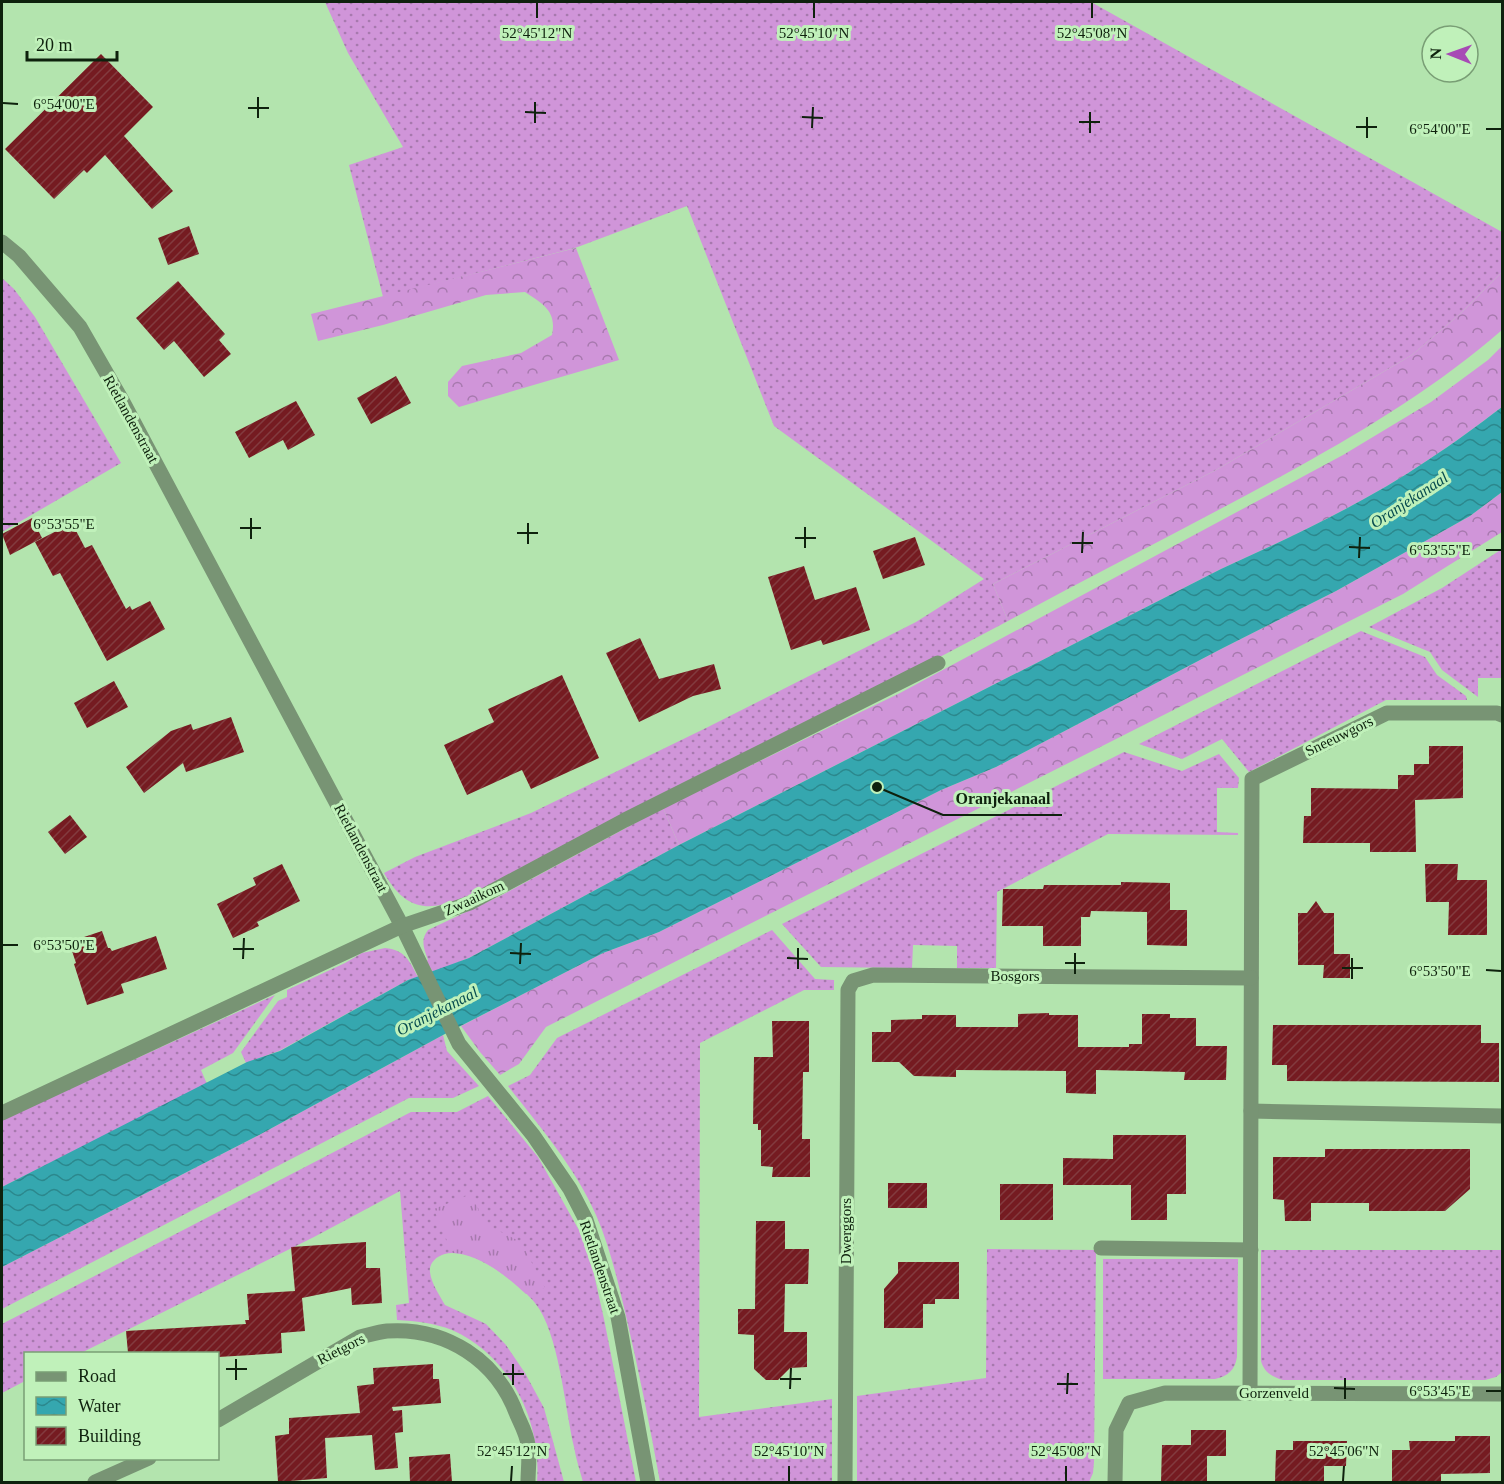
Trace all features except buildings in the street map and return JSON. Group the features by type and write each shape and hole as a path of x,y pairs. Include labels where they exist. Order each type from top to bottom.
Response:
{"street":[{"name":"Rietlandenstraat","path":"2,242 19,256 80,327 402,926 459,1044 532,1135 570,1189 586,1220 618,1317 648,1482"},
{"name":"Zwaaikom","path":"2,1113 402,926 470,903 625,820 938,663"},
{"name":"Sneeuwgors","path":"1251,978 1252,779 1387,712 1497,713 1503,715"},
{"name":"Bosgors","path":"853,981 873,975 1251,978"},
{"path":"1250,1393 1251,978"},
{"name":"Dwerggors","path":"844,1482 848,990 853,981"},
{"path":"1251,1111 1503,1116"},
{"path":"1101,1248 1251,1250"},
{"name":"Rietgors","path":"219,1419 360,1337 386,1331 434,1336 456,1343 472,1353 492,1371 512,1401 528,1444 528,1482"},
{"name":"Gorzenveld","path":"1115,1482 1116,1430 1129,1403 1165,1393 1503,1394"},
{"path":"95,1482 144,1460"}],"green space":[{"path":"325,2 1091,2 1502,232 1502,272 1461,313 1412,355 1216,470 993,584 1008,621 488,887 443,904 418,905 406,899 395,889 384,873 415,857 531,813 706,728 916,622 984,579 774,426 687,206 575,248 383,297 349,165 403,147 348,53"},
{"path":"576,248 619,360 459,407 448,396 448,382 462,366 521,353 552,335 552,320 547,309 525,292 486,295 318,341 311,314"},
{"path":"1502,272 1502,330 1429,387 1298,467 1008,621 993,584 1216,470 1412,355 1461,313"},
{"path":"2,278 14,289 35,317 121,463 2,532"},
{"path":"1502,346 1502,407 1447,448 1403,476 1326,519 1221,569 679,845 663,808 900,693 1343,455 1431,402 1488,360"},
{"path":"1502,492 1502,532 1403,594 546,1027 519,1064 500,1075 461,1026 603,953 659,932 941,790 996,767 1336,591 1470,516"},
{"path":"1502,549 1502,678 1478,678 1478,697 1442,670 1430,652 1369,627 1442,588"},
{"path":"1361,631 1425,657 1437,675 1466,696 1467,700 1386,700 1249,772 1222,739 1182,759 1139,744"},
{"path":"1124,752 1182,771 1219,754 1239,778 1238,788 1217,788 1217,832 1238,833 1238,835 1108,834 997,892 996,968 957,968 957,946 913,945 912,968 821,967 782,924"},
{"path":"663,808 679,845 469,958 433,972 426,961 428,960 424,945 424,937 428,930 502,895"},
{"path":"772,930 815,979 834,980 834,990 804,990 700,1043 699,1417 832,1399 832,1482 660,1482 626,1316 601,1227 578,1180 508,1086 530,1075 557,1038"},
{"path":"385,948 397,951 406,957 418,977 408,980 279,1051 246,1063 241,1052 278,1001 287,997 287,990 362,953"},
{"path":"275,995 233,1053 201,1070 207,1084 2,1187 2,1120"},
{"path":"443,1035 447,1051 479,1086 453,1098 409,1098 2,1309 2,1267 259,1135"},
{"path":"488,1096 538,1157 580,1232 593,1270 604,1319 636,1482 583,1482 550,1332 535,1303 504,1275 476,1259 462,1254 449,1253 434,1260 430,1270 434,1285 445,1305 486,1324 506,1345 525,1373 544,1408 564,1482 537,1482 534,1436 528,1414 506,1373 490,1356 473,1341 452,1330 425,1323 397,1320 396,1305 409,1303 400,1191 314,1237 83,1352 24,1352 24,1382 2,1393 2,1324 411,1112 457,1112"},
{"path":"471,1194 485,1224 521,1242 545,1288 526,1294 502,1273 482,1261 472,1256 452,1253 434,1209"},
{"path":"987,1249 1096,1250 1094,1462 1089,1482 857,1482 857,1396 986,1378"},
{"path":"1261,1250 1502,1250 1502,1372 1496,1377 1485,1380 1283,1380 1269,1374 1261,1361"},
{"path":"1103,1259 1238,1259 1237,1357 1235,1366 1230,1372 1215,1379 1103,1379"}],"water":[{"path":"1502,407 1502,492 1470,516 1336,591 996,767 941,790 659,932 603,953 443,1035 259,1135 2,1267 2,1187 247,1062 280,1051 408,980 469,958 679,845 1221,569 1326,519 1378,491 1447,448"}],"place":[{"name":"Oranjekanaal","path":"877,787"}]}
